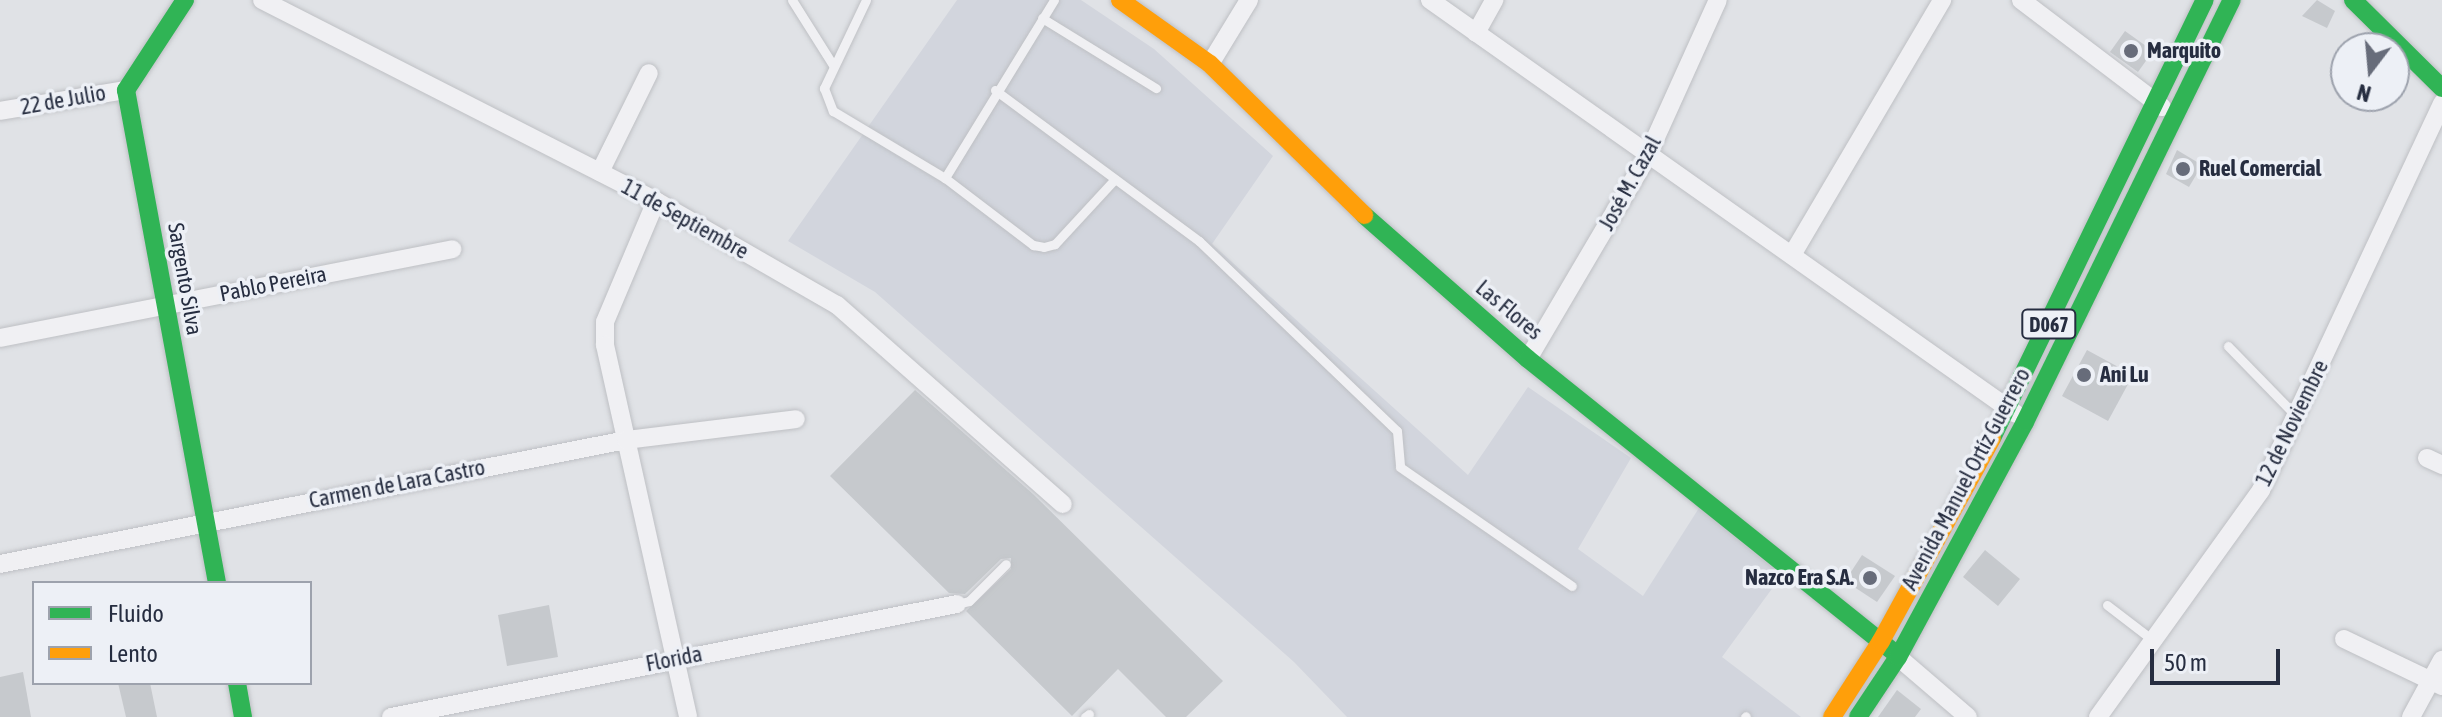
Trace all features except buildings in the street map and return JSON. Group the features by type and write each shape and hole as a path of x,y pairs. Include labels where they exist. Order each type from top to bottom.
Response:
{"street":[{"path":"126,90 185,0"},
{"name":"11 de Septiembre","path":"262,0 656,201 847,313 1063,504"},
{"name":"Las Flores","path":"1120,0 1210,64 1395,245 1528,359 1898,657"},
{"path":"1210,64 1249,0"},
{"path":"1430,0 1647,157 1792,255 2025,422"},
{"path":"1476,33 1494,0"},
{"name":"José M. Cazal","path":"1528,359 1647,157 1718,0"},
{"path":"1792,255 1942,0"},
{"path":"2021,0 2177,119"},
{"name":"Avenida Manuel Ortíz Guerrero","path":"1832,717 1881,641 2008,408 2205,0"},
{"name":"Avenida Manuel Ortíz Guerrero","path":"1858,717 1898,657 2025,422 2177,119 2232,0"},
{"path":"2353,0 2442,88"},
{"path":"600,172 649,73"},
{"name":"22 de Julio","path":"0,111 126,90"},
{"name":"Sargento Silva","path":"126,90 217,581"},
{"name":"12 de Noviembre","path":"2098,717 2261,490 2442,103"},
{"path":"656,201 605,322 605,345 688,717"},
{"name":"Pablo Pereira","path":"0,338 452,249"},
{"name":"Carmen de Lara Castro","path":"0,564 204,520 626,440 796,419"},
{"name":"Florida","path":"391,717 957,604"},
{"path":"2344,639 2436,684"},
{"path":"1898,657 1968,717"},
{"path":"2411,717 2436,684 2442,660"},
{"path":"237,685 243,717"}],"lane":[{"path":"792,0 833,65"},
{"path":"866,0 824,88 833,111 945,178 1033,245 1044,247 1055,244 1115,179"},
{"path":"945,178 995,90 1054,0"},
{"path":"1042,18 1156,88"},
{"path":"995,90 1199,241 1397,431 1400,467 1572,586"},
{"path":"2228,346 2297,417"},
{"path":"957,604 969,601 1006,564"},
{"path":"2107,605 2154,641"}],"shaded area":[{"path":"957,0 1081,0 1154,49 1273,156 1212,244 1468,475 1528,387 1631,458 1578,549 1643,596 1699,508 1782,575 1722,657 1801,717 1347,717 1294,662 875,292 788,241"}],"traffic: fast":[{"path":"185,0 126,90 217,581"},
{"path":"1992,438 2205,0"},
{"path":"1858,717 1898,657 2025,422 2232,0"},
{"path":"2353,0 2442,88"},
{"path":"1364,215 1528,359 1896,654"},
{"path":"237,685 243,717"}],"traffic: slow":[{"path":"1120,0 1210,64 1364,215"},
{"path":"1832,717 1881,641 1992,438"}],"place":[{"name":"Marquito","path":"2131,51"},
{"name":"Ruel Comercial","path":"2183,169"},
{"name":"Ani Lu","path":"2084,375"},
{"name":"Nazco Era S.A.","path":"1870,578"}]}
